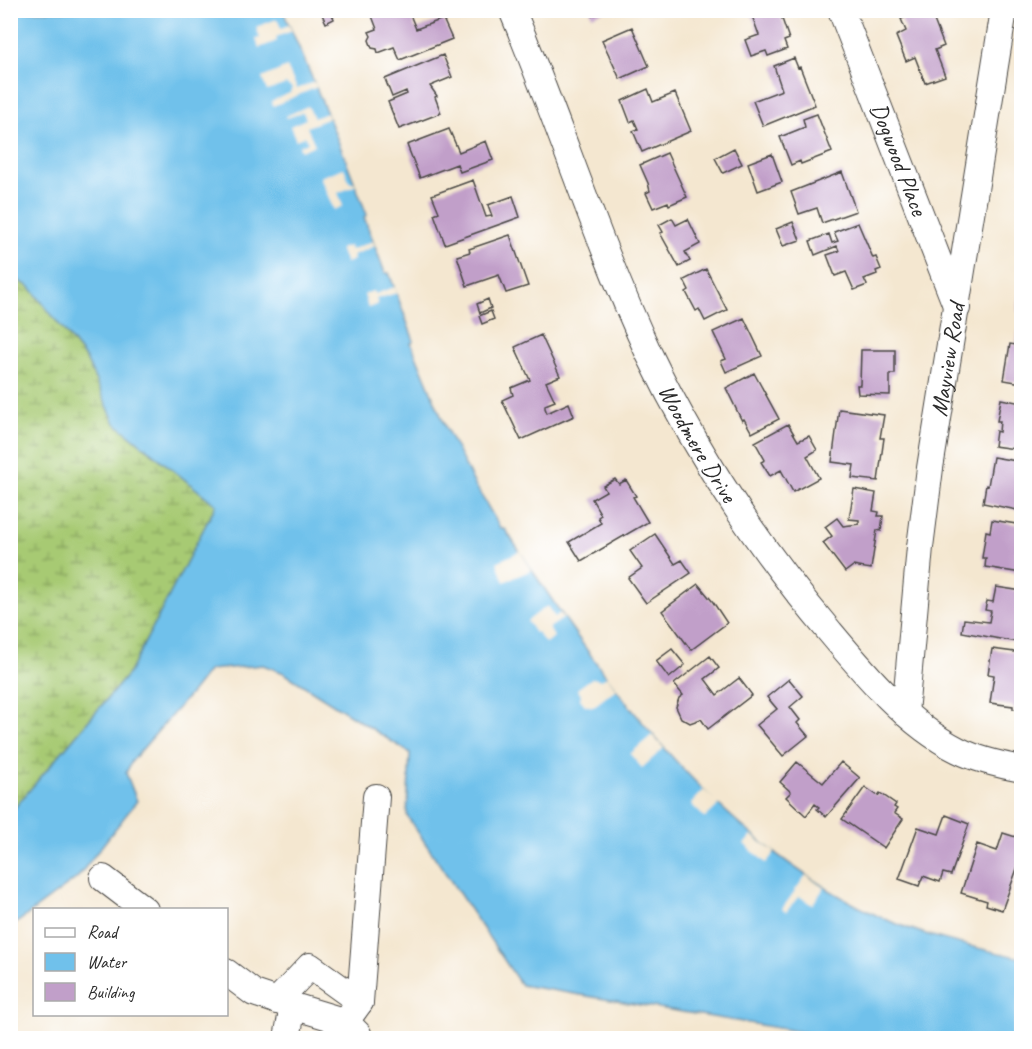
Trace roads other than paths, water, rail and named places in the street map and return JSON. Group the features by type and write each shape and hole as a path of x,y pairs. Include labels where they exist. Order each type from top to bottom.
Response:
{"street":[{"name":"Woodmere Drive","path":"512,10 625,300 650,355 692,436 747,525 796,593 849,655 905,713 957,749 984,760 1022,769"},
{"name":"Dogwood Place","path":"841,10 957,308"},
{"name":"Mayview Road","path":"905,713 920,547 929,479 1004,10"},
{"path":"349,1025 376,797"},
{"path":"104,878 144,908"},
{"path":"288,1038 285,1004 310,966 349,1025"},
{"path":"228,974 254,993 349,1025"}],"water":[{"path":"11,11 283,11 347,163 367,215 364,217 385,273 389,273 414,341 411,343 446,428 501,529 505,529 581,642 665,749 712,798 763,843 818,883 895,923 931,936 1021,958 1021,1038 838,1038 521,985 407,816 410,753 284,673 263,665 209,670 132,761 126,773 137,801 77,878 37,908 33,908 33,911 11,927 11,812 129,673 216,505 115,423 86,359 30,287 11,276"}]}
